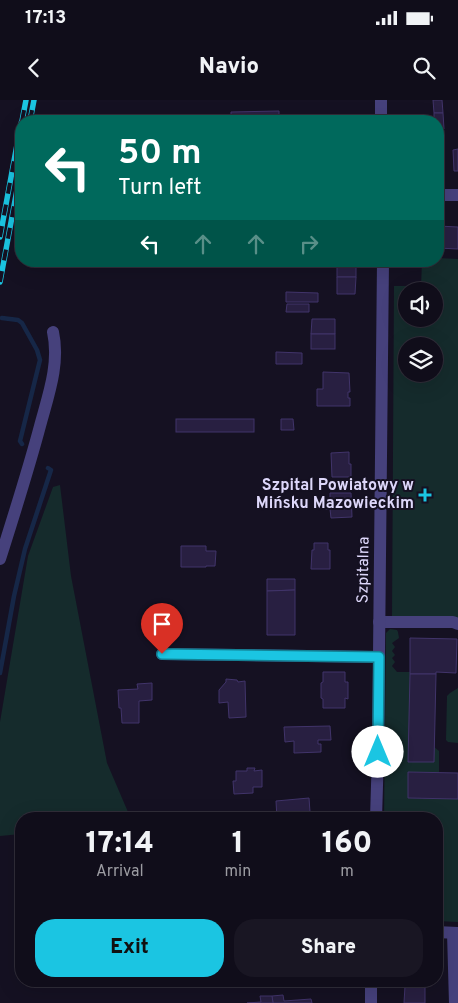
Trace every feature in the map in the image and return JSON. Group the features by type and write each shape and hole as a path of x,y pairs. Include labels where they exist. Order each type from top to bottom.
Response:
{"street":[{"path":"380,100 381,115"},
{"path":"444,195 458,195"},
{"name":"Szpitalna","path":"376,812 383,267"},
{"path":"0,559 28,469 52,379 55,364 53,332"},
{"path":"379,622 453,622 458,624"},
{"path":"162,654 379,657"},
{"path":"455,933 455,1003"},
{"path":"371,987 371,1003"}],"green space":[{"path":"444,258 458,259 458,618 392,616 394,286 398,286 398,327 443,327 443,282 421,282 422,267 444,267"},
{"path":"60,485 71,576 107,763 128,812 15,812 15,835 0,836 0,722 28,556 53,487"},
{"path":"390,629 397,630 398,632 399,638 392,643 395,647 392,651 395,655 392,658 395,662 392,666 397,672 410,672 408,762 434,762 434,747 439,751 439,772 408,772 408,798 458,799 458,922 443,921 443,812 384,812 386,633"},
{"path":"458,688 458,743 446,740 447,696"}],"building":[{"path":"433,100 442,100 443,113 434,113"},
{"path":"279,111 279,115 231,115 231,112"},
{"path":"434,113 443,113 443,115 434,115"},
{"path":"458,149 458,171 454,171 453,150"},
{"path":"444,226 458,227 458,249 444,248"},
{"path":"337,267 356,267 356,277 337,277"},
{"path":"337,277 356,277 355,294 337,294"},
{"path":"286,292 318,293 318,302 286,302"},
{"path":"287,304 309,304 309,312 286,312"},
{"path":"312,319 335,319 335,334 311,334"},
{"path":"311,334 335,334 335,349 311,349"},
{"path":"276,352 302,353 302,364 276,364"},
{"path":"323,372 349,373 350,392 348,392 348,398 350,398 350,406 317,406 317,389 323,389"},
{"path":"176,419 254,419 254,432 176,432"},
{"path":"281,419 293,419 294,430 281,430"},
{"path":"349,452 351,477 332,477 331,453"},
{"path":"330,493 351,493 352,517 331,518 330,509 324,509 324,503 330,503"},
{"path":"314,543 328,543 330,569 311,569"},
{"path":"181,546 206,546 206,551 216,551 215,566 181,567"},
{"path":"267,579 295,579 295,590 267,591"},
{"path":"295,590 295,635 267,635 267,591"},
{"path":"410,638 457,639 456,673 410,674"},
{"path":"323,672 345,672 345,682 348,682 348,699 345,698 345,708 323,708 321,683 323,682"},
{"path":"410,674 436,674 434,762 408,762"},
{"path":"226,679 237,680 238,682 245,681 246,717 229,718 228,702 219,703 219,690 226,682"},
{"path":"152,683 152,700 139,701 139,723 122,723 118,690 138,689 137,684"},
{"path":"330,726 331,740 318,740 318,744 321,744 321,752 294,753 294,741 285,742 284,727"},
{"path":"247,768 255,768 254,771 262,770 262,787 253,787 253,793 234,794 233,781 236,781 236,771 247,771"},
{"path":"408,772 458,773 458,799 408,798"},
{"path":"309,798 310,812 277,812 276,801"},
{"path":"405,987 425,987 425,1003 404,1003"},
{"path":"283,995 284,1001 311,999 312,1003 273,1003 272,996"},
{"path":"260,996 272,996 273,1003 247,1003 261,1002"}],"waterway":[{"path":"2,318 18,320 22,323 37,350 40,360 20,441 22,444"},
{"path":"0,673 25,549 51,470 48,468"}],"railway":[{"path":"23,115 26,100"},
{"path":"31,115 34,100"},
{"path":"0,237 15,156"},
{"path":"0,282 15,201"}],"place":[{"name":"Szpital Powiatowy w Mińsku Mazowieckim","path":"425,495"}],"route":[{"path":"162,654 379,657 378,752"}]}
